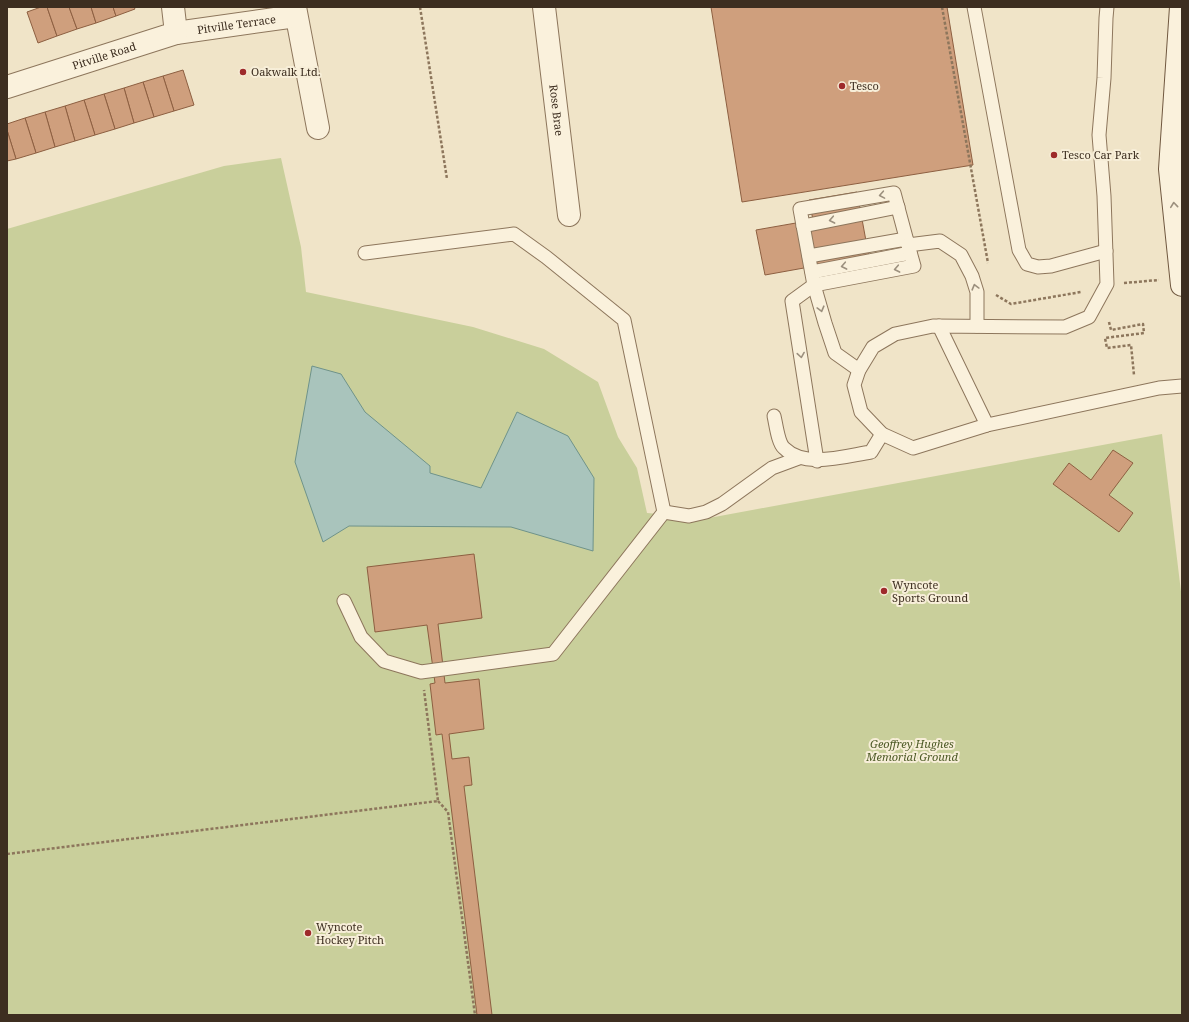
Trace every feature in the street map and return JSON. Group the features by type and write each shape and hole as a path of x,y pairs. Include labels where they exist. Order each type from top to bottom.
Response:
{"street":[{"path":"172,7 176,34"},
{"name":"Rose Brae","path":"544,7 569,214"},
{"path":"1181,7 1170,169 1182,285"},
{"path":"296,12 318,128"},
{"name":"Pitville Terrace","path":"176,34 296,12"},
{"name":"Pitville Road","path":"7,87 176,34"}],"lane":[{"path":"974,7 1019,250 1027,264 1038,267 1051,266 1106,251"},
{"path":"1107,7 1104,78 1099,135 1104,196 1107,284 1089,317 1065,328 933,326 895,334 873,347 859,370 854,385 861,412 882,434 913,448 987,425 1159,388 1182,386"},
{"path":"818,461 792,301 814,286 914,266 894,193 800,209 814,286 824,324 835,353 859,370"},
{"path":"344,601 361,636 384,661 421,672 553,654 664,512 624,320 546,257 514,234 365,253"},
{"path":"808,256 908,246 940,241 961,256 972,276 977,292 977,326"},
{"path":"812,272 908,246"},
{"path":"939,326 987,425"},
{"path":"774,416 777,433 783,448 799,458 818,461 871,452 882,434"},
{"path":"664,512 689,516 706,512 722,504 772,468 799,458"}],"path":[{"path":"420,7 447,179"},
{"path":"1124,283 1161,279"},
{"path":"421,672 438,801 448,812 475,1015"},
{"path":"7,854 438,801"}],"green space":[{"name":"Wyncote Sports Ground","path":"281,158 301,247 306,292 473,327 544,349 598,382 618,437 637,468 647,513 709,518 1162,434 1182,600 1182,1015 7,1015 7,229 224,166"}],"water":[{"path":"312,366 341,374 365,412 430,466 430,473 481,488 517,412 568,436 594,478 593,551 511,527 349,526 323,542 295,462"}],"building":[{"path":"41,7 47,7 57,36 38,43 27,12"},
{"path":"47,7 69,7 77,29 57,36"},
{"path":"69,7 91,7 96,23 77,29"},
{"path":"91,7 113,7 116,16 96,23"},
{"path":"113,7 134,7 135,9 116,16"},
{"name":"Tesco","path":"711,7 947,7 973,165 742,202"},
{"path":"183,70 194,105 174,111 163,76"},
{"path":"163,76 174,111 154,117 143,82"},
{"path":"143,82 154,117 134,123 124,88"},
{"path":"124,88 134,123 115,129 104,94"},
{"path":"104,94 115,129 95,135 84,100"},
{"path":"84,100 95,135 75,141 65,106"},
{"path":"65,106 75,141 55,147 45,112"},
{"path":"45,112 55,147 36,153 25,118"},
{"path":"25,118 36,153 16,159 7,130 7,124"},
{"path":"7,130 16,159 7,161"},
{"path":"857,192 873,279 817,287 815,266 765,275 756,230 813,220 809,200"},
{"path":"1113,450 1133,463 1109,495 1133,513 1119,532 1053,484 1069,463 1091,480"},
{"path":"474,554 482,618 438,624 445,683 479,679 484,729 449,734 452,759 469,757 472,785 464,786 492,1015 477,1015 442,734 436,735 430,684 435,683 427,625 375,632 367,567"}],"place":[{"name":"Oakwalk Ltd.","path":"243,72"},
{"name":"Tesco","path":"842,86"},
{"name":"Tesco Car Park","path":"1054,155"},
{"name":"Wyncote Sports Ground","path":"884,591"},
{"name":"Wyncote Hockey Pitch","path":"308,933"}],"park label":[{"name":"Geoffrey Hughes Memorial Ground","path":"912,750"}]}
